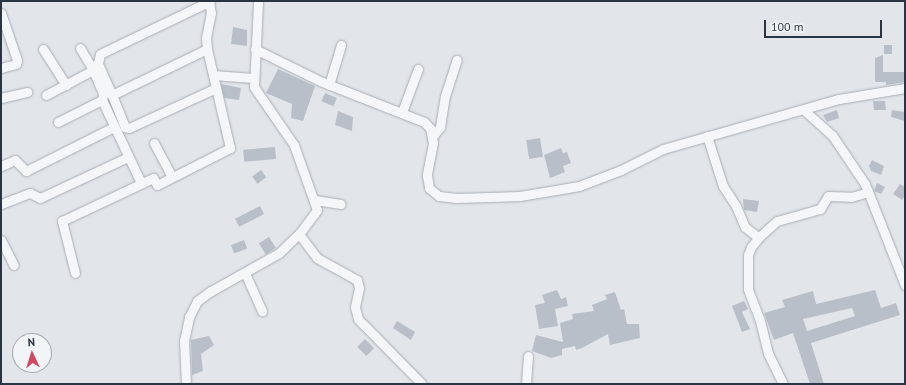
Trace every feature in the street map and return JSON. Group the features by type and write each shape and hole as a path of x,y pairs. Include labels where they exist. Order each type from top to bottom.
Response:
{"street":[{"path":"75,273 62,221 153,178 157,185 230,148 207,49 206,38 211,13 209,1 99,55 98,63 125,127 129,128 216,88"},
{"path":"186,384 184,341 193,307 202,296 278,253 299,234 317,210 315,200 294,145 288,133 259,97 253,78 258,1"},
{"path":"1,13 5,36 17,62 1,68"},
{"path":"329,85 341,45"},
{"path":"80,48 93,70 103,94 102,100 141,183"},
{"path":"43,49 66,85"},
{"path":"112,95 207,49"},
{"path":"254,49 329,85 402,112 424,122 430,128 432,137 432,150 427,175 431,191 439,196 480,198 520,196 579,186 621,170 663,149 805,111 838,100 905,88"},
{"path":"432,137 440,127 445,96 457,60"},
{"path":"402,112 418,69"},
{"path":"46,96 93,70"},
{"path":"213,75 253,78"},
{"path":"1,98 26,92"},
{"path":"58,122 102,100"},
{"path":"805,111 832,135 868,192 905,285"},
{"path":"1,166 15,160 26,171 114,127"},
{"path":"707,136 723,186 736,206 745,227 758,237"},
{"path":"154,143 172,177"},
{"path":"1,204 30,193 40,198 128,157"},
{"path":"783,384 768,353 760,318 748,289 748,255 758,237 777,221 820,209 828,196 851,197 868,192"},
{"path":"315,200 341,204"},
{"path":"299,234 317,258 357,280 359,288 355,309 358,319 422,384"},
{"path":"1,240 14,265"},
{"path":"244,273 262,311"},
{"path":"526,384 528,356"}],"building":[{"path":"233,27 247,30 247,46 231,44"},
{"path":"884,45 892,45 892,54 884,54"},
{"path":"883,55 883,72 905,72 905,82 886,85 886,82 875,82 875,58"},
{"path":"278,69 315,86 303,121 291,118 292,104 266,93"},
{"path":"221,84 241,88 239,100 224,98"},
{"path":"325,93 337,98 333,106 321,101"},
{"path":"873,101 885,101 886,110 874,110"},
{"path":"837,110 839,118 827,122 823,115"},
{"path":"892,110 905,112 905,121 891,117"},
{"path":"338,111 353,117 352,131 335,125"},
{"path":"540,138 543,157 529,159 526,140"},
{"path":"275,147 276,159 244,162 243,150"},
{"path":"561,148 563,153 567,152 571,163 563,166 565,172 550,178 544,155"},
{"path":"872,160 884,166 881,175 871,171 869,166"},
{"path":"261,170 266,177 257,184 252,176"},
{"path":"877,183 885,187 881,194 874,191"},
{"path":"900,184 905,187 905,195 902,200 893,194"},
{"path":"743,199 759,201 757,212 744,210"},
{"path":"260,206 264,214 239,227 235,219"},
{"path":"269,237 276,248 266,254 259,243"},
{"path":"244,240 247,248 234,253 231,245"},
{"path":"557,290 561,299 566,297 568,306 555,309 558,326 539,329 535,305 545,303 542,295"},
{"path":"875,290 881,308 896,303 900,315 811,343 824,384 810,384 793,333 774,340 764,313 785,307 782,300 813,291 816,304","holes":["852,308 855,316 807,331 803,319"]},
{"path":"615,292 621,310 624,309 627,324 639,324 640,338 610,345 608,334 576,350 575,346 562,349 562,355 551,358 532,351 536,335 563,342 560,323 573,319 572,314 594,311 592,305 607,299 605,295"},
{"path":"744,301 748,309 742,312 750,329 742,332 732,306"},
{"path":"397,321 415,332 411,340 393,328"},
{"path":"209,336 214,345 201,354 203,371 192,375 191,340"},
{"path":"365,339 374,348 366,356 357,347"}]}
